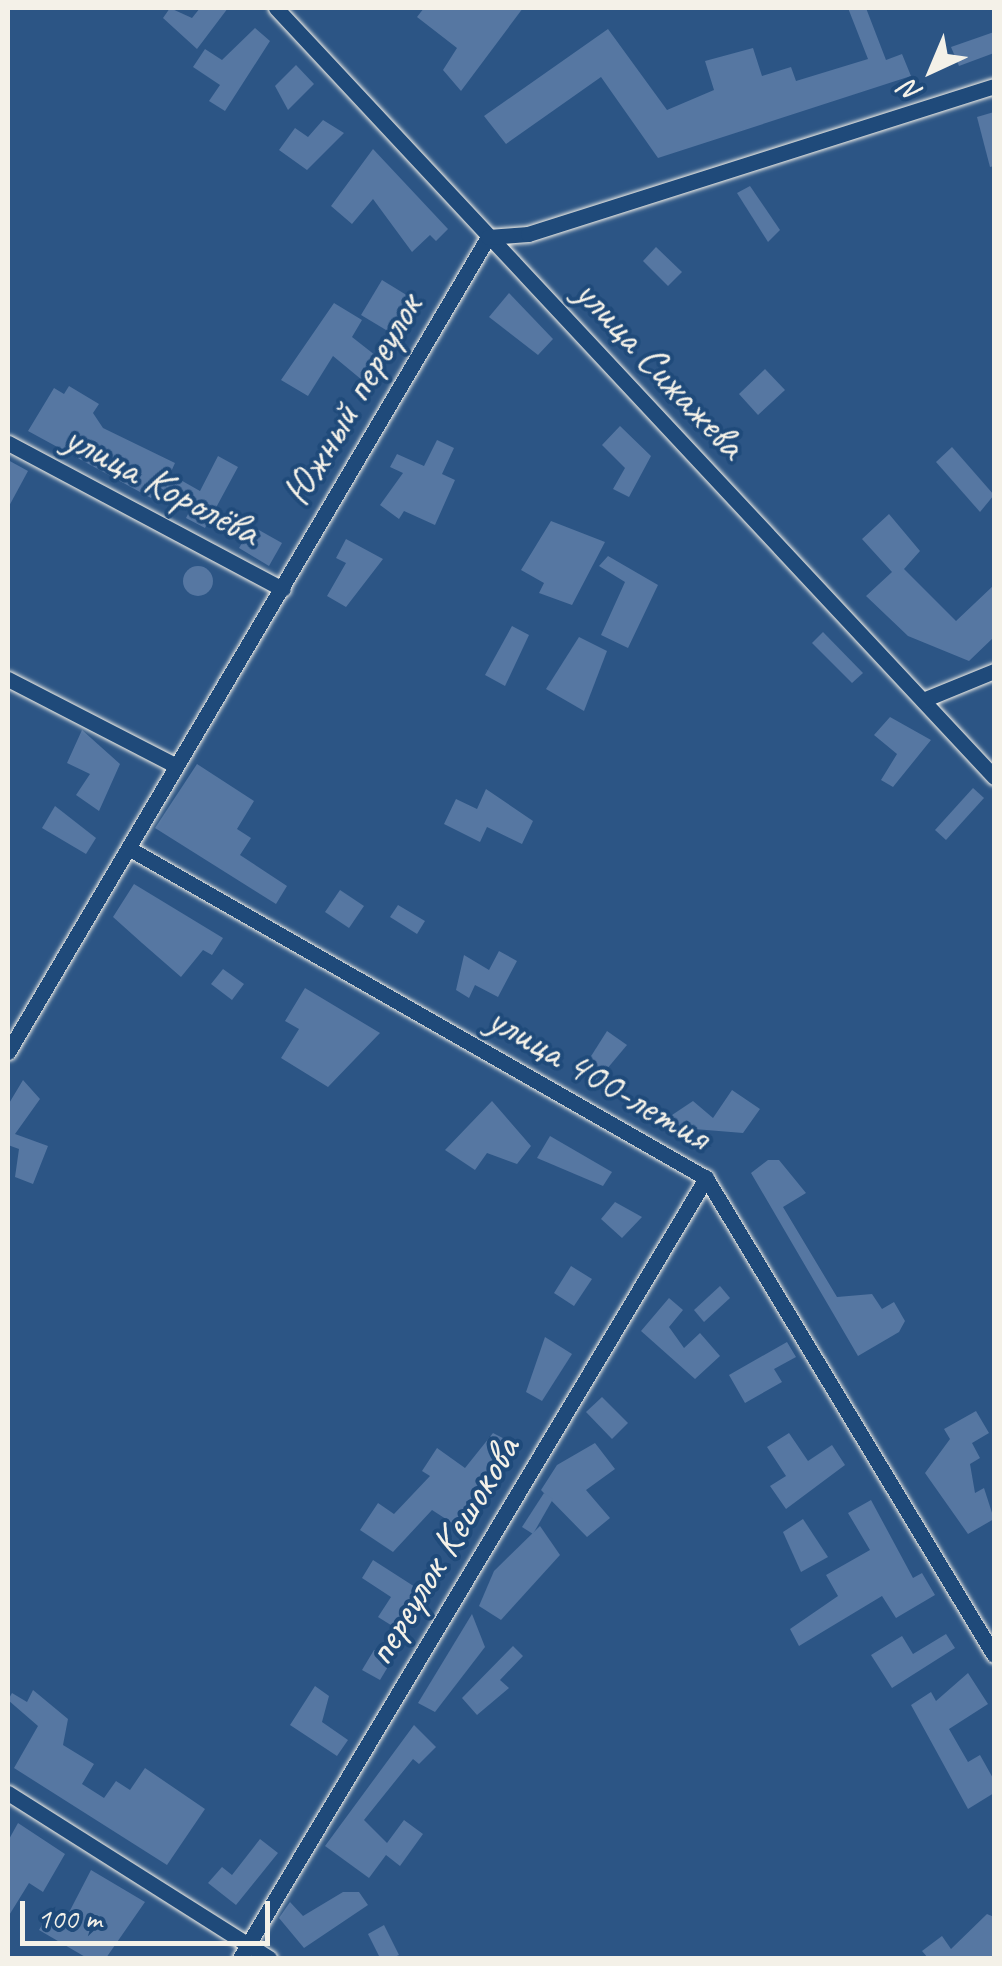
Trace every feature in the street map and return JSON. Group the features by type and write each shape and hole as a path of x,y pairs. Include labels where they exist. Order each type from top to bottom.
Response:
{"street":[{"name":"улица Сижажева","path":"276,8 994,777"},
{"path":"488,238 528,234 994,86"},
{"name":"Южный переулок","path":"8,1052 130,849 173,764 283,589 488,238"},
{"name":"улица Королёва","path":"8,443 283,589"},
{"path":"922,700 994,671"},
{"path":"8,680 173,764"},
{"name":"улица 400-летия","path":"130,849 706,1178 994,1656"},
{"name":"переулок Кешокова","path":"240,1958 706,1178"},
{"path":"8,1794 251,1940 269,1958"}],"building":[{"path":"170,8 192,18 200,8 228,8 197,49 163,18"},
{"path":"424,8 523,8 461,91 443,70 457,48 417,17"},
{"path":"848,8 866,8 886,60 902,54 911,76 658,158 601,77 506,144 484,116 608,29 667,110 714,90 705,61 753,48 762,76 791,67 796,81 868,59"},
{"path":"255,28 270,41 225,111 209,101 220,85 193,67 205,49 222,60"},
{"path":"994,32 994,53 959,66 951,47"},
{"path":"296,65 314,84 288,110 275,86"},
{"path":"994,112 994,166 990,167 977,117"},
{"path":"323,120 344,133 307,170 279,150 295,128 308,137"},
{"path":"373,149 448,229 436,241 430,235 412,252 373,199 352,224 331,206"},
{"path":"750,186 780,230 768,242 737,193"},
{"path":"656,247 682,272 668,286 643,261"},
{"path":"382,280 413,299 391,333 361,315"},
{"path":"509,293 553,339 538,355 489,317"},
{"path":"334,303 362,320 352,337 380,359 362,380 333,356 308,396 281,380"},
{"path":"765,369 785,390 758,415 739,394"},
{"path":"69,386 99,404 93,413 103,428 175,463 170,474 200,491 218,456 238,467 205,528 186,518 192,506 157,486 151,498 28,431 54,388 64,394"},
{"path":"620,426 651,456 629,497 613,489 625,468 602,445"},
{"path":"437,440 454,448 442,474 455,480 435,525 404,511 399,519 380,505 403,473 390,467 397,454 424,466"},
{"path":"952,447 994,495 980,512 936,462"},
{"path":"8,460 28,471 8,508"},
{"path":"889,514 920,551 904,569 956,621 994,585 994,637 969,661 908,636 866,596 892,572 862,539"},
{"path":"551,521 605,542 572,605 539,593 544,583 521,570"},
{"path":"252,526 282,543 269,566 239,548"},
{"path":"346,539 383,559 346,607 327,596 346,563 336,558"},
{"path":"608,556 658,585 628,648 601,635 625,582 599,566"},
{"path":"198,566 209,570 213,581 209,592 198,596 187,592 183,581 187,570"},
{"path":"512,626 529,635 505,686 485,675"},
{"path":"823,632 863,673 852,683 812,643"},
{"path":"579,637 607,651 584,711 546,689"},
{"path":"890,717 931,740 893,787 881,780 897,754 874,735"},
{"path":"82,730 120,764 99,811 76,795 90,774 67,763"},
{"path":"197,764 254,801 237,829 251,838 240,855 287,886 276,904 155,828"},
{"path":"973,788 984,798 946,840 935,830"},
{"path":"486,789 533,821 522,844 487,827 480,842 444,824 456,799 477,809"},
{"path":"55,806 96,838 86,854 42,828"},
{"path":"134,884 223,938 212,955 203,950 181,977 113,917"},
{"path":"340,890 364,906 349,928 325,912"},
{"path":"398,905 425,921 417,934 390,917"},
{"path":"499,951 517,961 498,997 475,985 469,998 456,990 464,955 489,970"},
{"path":"223,969 244,984 232,1000 211,984"},
{"path":"305,988 380,1033 328,1087 281,1058 299,1029 285,1021"},
{"path":"607,1031 627,1045 596,1082 581,1072"},
{"path":"23,1080 40,1099 15,1134 48,1146 33,1184 15,1177 19,1149 8,1145 8,1105"},
{"path":"732,1090 760,1109 743,1133 682,1128 669,1117 693,1101 713,1118"},
{"path":"492,1101 531,1146 517,1164 487,1153 475,1170 445,1150"},
{"path":"550,1136 612,1172 603,1186 537,1158"},
{"path":"768,1160 779,1160 806,1193 783,1207 837,1297 872,1294 882,1309 894,1302 905,1321 899,1332 858,1356 751,1173"},
{"path":"615,1202 642,1217 622,1238 601,1219"},
{"path":"571,1266 592,1279 574,1306 554,1293"},
{"path":"720,1286 730,1298 704,1322 694,1310"},
{"path":"669,1298 683,1310 669,1327 684,1348 700,1333 720,1356 695,1379 641,1331"},
{"path":"545,1337 572,1354 542,1401 526,1392"},
{"path":"787,1342 796,1357 774,1369 782,1382 745,1403 729,1375"},
{"path":"602,1397 628,1423 612,1439 586,1412"},
{"path":"976,1411 989,1433 972,1443 980,1458 970,1464 975,1493 984,1488 994,1519 968,1534 925,1473 950,1439 944,1429"},
{"path":"493,1433 518,1446 466,1532 432,1510 393,1552 360,1530 378,1503 394,1514 430,1476 422,1471 437,1448 465,1468"},
{"path":"789,1433 808,1461 832,1445 845,1465 786,1509 770,1486 786,1476 767,1447"},
{"path":"595,1443 615,1469 586,1490 610,1518 587,1537 541,1490 557,1465"},
{"path":"544,1493 553,1499 533,1534 522,1527"},
{"path":"871,1500 913,1578 922,1573 935,1595 896,1618 882,1596 799,1646 790,1629 838,1596 826,1575 870,1550 848,1513"},
{"path":"803,1519 828,1557 801,1572 783,1532"},
{"path":"540,1526 560,1555 501,1620 479,1606 494,1571"},
{"path":"373,1560 426,1594 402,1632 378,1617 391,1597 362,1578"},
{"path":"472,1614 485,1647 435,1712 418,1703"},
{"path":"946,1634 955,1648 892,1688 871,1655 902,1636 913,1654"},
{"path":"513,1646 523,1656 500,1680 509,1688 477,1715 462,1698"},
{"path":"374,1650 392,1660 380,1680 362,1670"},
{"path":"968,1673 988,1704 949,1729 968,1762 980,1755 994,1780 994,1793 968,1809 911,1705 931,1692 936,1701"},
{"path":"315,1686 329,1696 322,1722 348,1740 337,1756 290,1725"},
{"path":"33,1690 68,1719 63,1745 94,1764 82,1784 104,1798 116,1781 130,1790 145,1768 205,1809 167,1865 14,1768 38,1726 8,1700 12,1693 27,1702"},
{"path":"414,1725 436,1747 419,1764 413,1759 364,1820 387,1843 404,1820 423,1834 400,1866 386,1855 369,1878 325,1846"},
{"path":"18,1823 65,1854 43,1892 29,1883 8,1917 8,1841"},
{"path":"260,1839 278,1853 236,1905 208,1883 222,1867 232,1875"},
{"path":"91,1870 145,1902 106,1958 87,1958 39,1930 48,1915 63,1924"},
{"path":"343,1892 359,1892 368,1905 304,1948 279,1918 290,1902 303,1916"},
{"path":"987,1914 994,1917 994,1958 928,1958 922,1951 942,1936 951,1949"},
{"path":"384,1925 399,1955 392,1958 380,1958 368,1934"}]}
